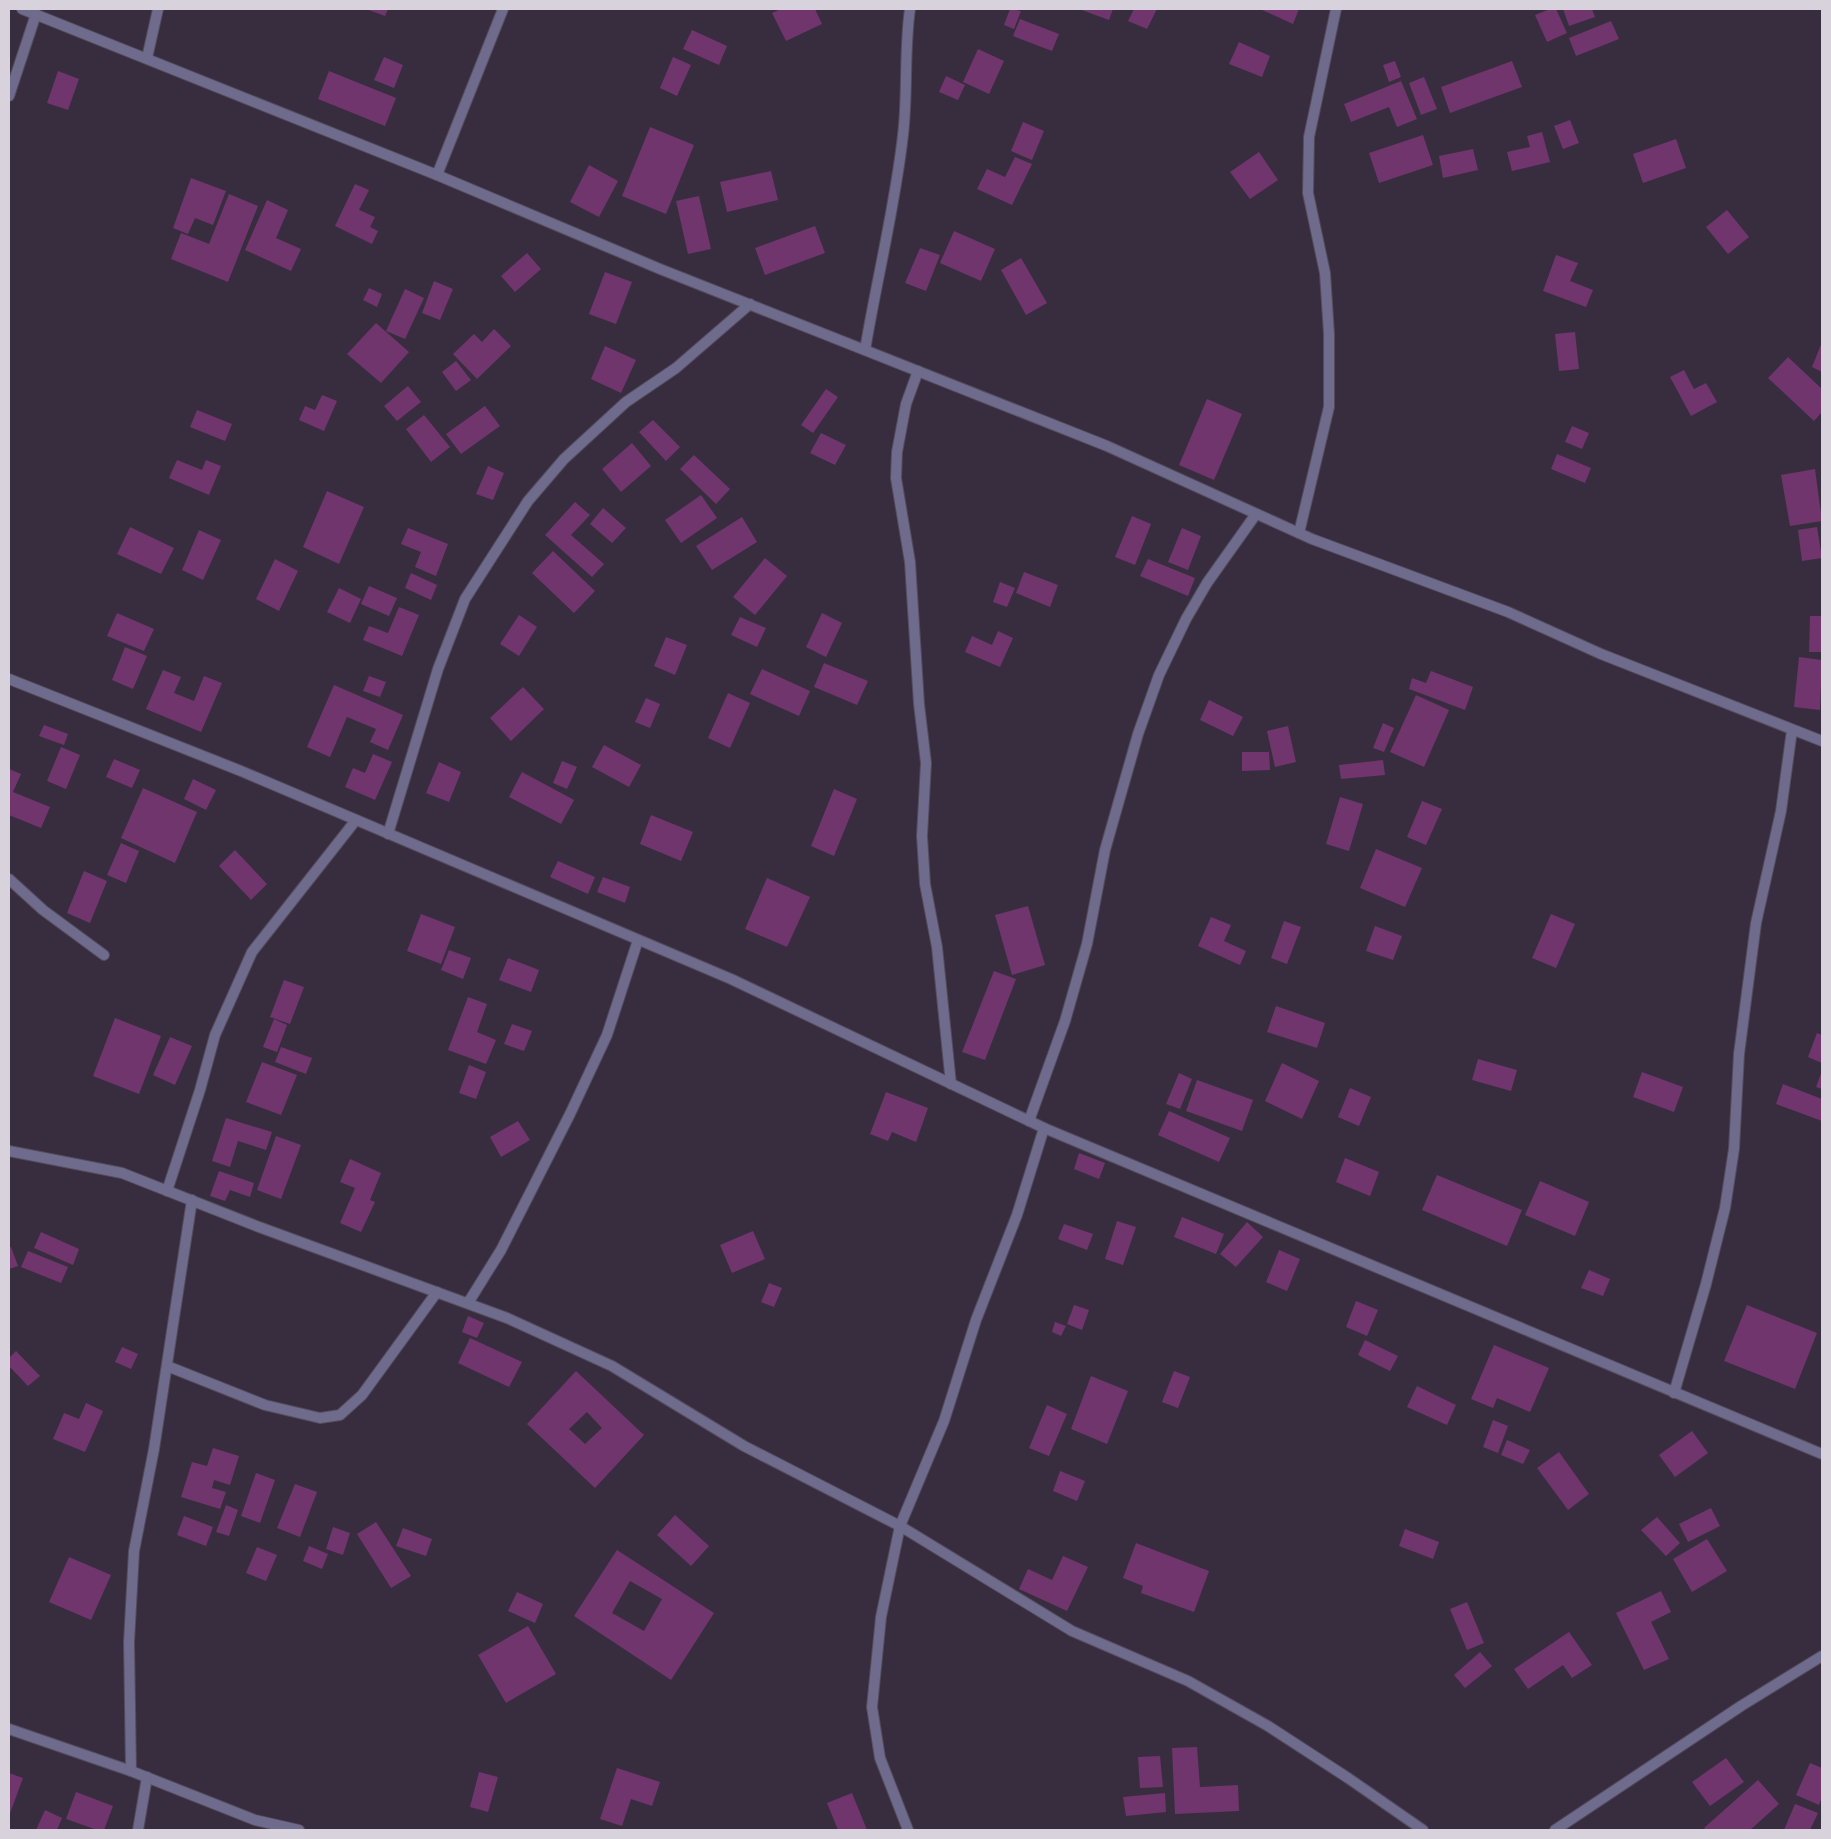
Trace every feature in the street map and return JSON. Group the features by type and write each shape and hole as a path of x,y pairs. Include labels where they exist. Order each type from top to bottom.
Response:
{"street":[{"path":"22,9 147,58 750,304 1108,446 1299,533 1508,612 1601,654 1822,741"},
{"path":"147,58 158,9"},
{"path":"438,176 503,9"},
{"path":"865,350 877,276 894,200 902,143 907,83 906,35 910,9"},
{"path":"1299,533 1329,407 1329,334 1326,273 1308,193 1309,137 1336,9"},
{"path":"9,96 36,14"},
{"path":"388,834 438,669 465,599 528,501 564,459 626,402 676,368 750,304"},
{"path":"918,371 906,404 897,452 896,478 910,562 919,704 926,763 922,836 925,884 937,947 951,1084"},
{"path":"1029,1121 1070,1004 1087,944 1105,850 1138,734 1159,675 1186,619 1203,590 1256,514"},
{"path":"10,682 241,771 638,940 731,980 1044,1128 1822,1454"},
{"path":"1674,1393 1706,1284 1724,1208 1734,1149 1739,1054 1756,924 1780,811 1792,730"},
{"path":"167,1191 200,1090 215,1036 252,952 356,820"},
{"path":"9,879 43,910 104,955"},
{"path":"468,1303 501,1250 607,1035 638,940"},
{"path":"908,1830 880,1758 872,1707 882,1617 900,1526 944,1421 976,1320 1017,1215 1044,1128"},
{"path":"9,1151 122,1173 507,1318 612,1366 744,1446 900,1526 1072,1631 1188,1681 1268,1726 1424,1830"},
{"path":"131,1771 129,1642 134,1551 154,1449 192,1200"},
{"path":"167,1366 265,1405 320,1418 340,1415 362,1395 437,1292"},
{"path":"1555,1830 1741,1706 1822,1656"},
{"path":"9,1729 131,1771 255,1820 299,1830"},
{"path":"138,1830 146,1777"}],"building":[{"path":"366,9 388,9 385,16"},
{"path":"781,9 815,9 822,24 786,41 772,13"},
{"path":"1010,9 1021,11 1014,29 1004,25"},
{"path":"1079,9 1113,9 1109,20"},
{"path":"1134,9 1157,9 1147,29 1128,21"},
{"path":"1260,9 1299,9 1293,24"},
{"path":"1550,9 1556,9 1567,33 1547,42 1535,15"},
{"path":"1563,9 1592,9 1595,17 1569,26"},
{"path":"1020,19 1059,34 1052,51 1013,36"},
{"path":"1611,21 1619,39 1576,56 1569,38"},
{"path":"692,30 727,46 719,65 683,49"},
{"path":"1239,42 1270,56 1262,77 1229,64"},
{"path":"978,49 1004,61 989,94 963,82"},
{"path":"384,57 403,65 394,88 374,80"},
{"path":"673,57 691,65 677,96 660,88"},
{"path":"1395,61 1401,77 1389,82 1383,65"},
{"path":"1512,61 1522,87 1450,113 1441,87"},
{"path":"58,71 79,79 68,110 47,103"},
{"path":"329,71 396,98 385,126 318,99"},
{"path":"946,76 965,85 958,100 939,92"},
{"path":"1424,77 1437,109 1421,115 1409,83"},
{"path":"1401,81 1417,119 1397,127 1389,107 1351,122 1344,104"},
{"path":"1570,120 1579,143 1563,149 1554,126"},
{"path":"1023,122 1044,131 1032,160 1011,151"},
{"path":"650,127 694,145 666,214 622,196"},
{"path":"1542,132 1550,162 1512,171 1507,152 1530,147 1527,136"},
{"path":"1423,135 1433,165 1379,183 1369,153"},
{"path":"1676,139 1686,168 1643,183 1633,154"},
{"path":"1473,149 1478,170 1443,178 1439,156"},
{"path":"1259,152 1278,180 1250,199 1230,172"},
{"path":"1015,157 1032,164 1012,205 977,189 987,169 1005,177"},
{"path":"589,165 618,181 599,217 570,202"},
{"path":"771,171 778,200 727,212 720,182"},
{"path":"191,178 226,191 213,225 195,218 188,234 173,228"},
{"path":"355,184 369,190 359,210 375,217 370,227 378,231 372,244 335,226"},
{"path":"229,194 258,206 228,282 171,259 181,233 209,244"},
{"path":"699,196 711,249 688,254 676,201"},
{"path":"267,200 288,210 276,238 301,249 291,271 245,250"},
{"path":"1727,210 1749,237 1728,254 1706,227"},
{"path":"815,226 825,253 765,275 755,248"},
{"path":"954,231 995,249 981,281 940,263"},
{"path":"920,248 940,255 926,291 905,283"},
{"path":"527,253 541,269 515,292 501,276"},
{"path":"1556,255 1578,263 1570,281 1593,290 1586,307 1543,291"},
{"path":"1021,258 1047,303 1026,315 1001,270"},
{"path":"605,272 632,282 616,324 589,314"},
{"path":"434,281 453,289 440,320 422,313"},
{"path":"369,288 382,294 377,307 363,300"},
{"path":"405,289 424,298 405,339 386,331"},
{"path":"376,323 409,352 381,383 347,354"},
{"path":"494,329 511,346 477,379 453,354 474,334 482,342"},
{"path":"1575,332 1579,369 1559,371 1555,334"},
{"path":"1822,342 1822,372 1812,367"},
{"path":"605,346 636,360 621,393 591,379"},
{"path":"1788,357 1822,389 1822,412 1814,421 1768,378"},
{"path":"456,361 471,380 456,391 442,372"},
{"path":"1684,370 1694,389 1706,383 1717,402 1691,416 1670,377"},
{"path":"408,386 421,402 397,421 384,406"},
{"path":"826,389 838,397 813,433 801,425"},
{"path":"322,395 337,401 324,431 299,420 305,406 315,410"},
{"path":"1207,399 1242,414 1214,480 1179,465"},
{"path":"485,406 500,426 461,454 446,434"},
{"path":"197,410 232,424 225,441 190,427"},
{"path":"424,415 450,447 431,462 406,429"},
{"path":"653,420 680,447 666,461 639,432"},
{"path":"1572,426 1589,433 1582,449 1565,442"},
{"path":"821,433 846,445 835,465 810,453"},
{"path":"632,443 651,466 621,492 602,469"},
{"path":"1557,454 1591,468 1585,483 1551,469"},
{"path":"694,455 730,489 716,504 680,469"},
{"path":"177,460 202,470 206,460 221,466 209,495 169,478"},
{"path":"488,466 504,473 493,500 476,494"},
{"path":"1815,469 1822,521 1790,526 1781,475"},
{"path":"327,491 364,507 339,564 303,547"},
{"path":"701,495 717,518 681,543 665,520"},
{"path":"575,502 590,515 571,535 604,564 592,577 545,535"},
{"path":"603,508 626,528 612,543 590,524"},
{"path":"1132,516 1151,524 1135,565 1115,557"},
{"path":"742,517 757,542 712,570 696,546"},
{"path":"130,527 174,548 161,574 117,554"},
{"path":"1817,527 1822,558 1802,561 1798,530"},
{"path":"408,528 448,544 436,576 415,567 421,552 401,544"},
{"path":"1182,528 1201,536 1188,570 1168,562"},
{"path":"199,530 221,540 203,580 182,570"},
{"path":"553,551 595,591 574,613 532,573"},
{"path":"765,558 787,576 755,615 733,597"},
{"path":"275,559 298,571 279,611 256,599"},
{"path":"1148,559 1195,578 1188,596 1140,576"},
{"path":"1024,572 1058,585 1050,607 1016,593"},
{"path":"411,573 437,585 431,600 405,588"},
{"path":"1000,582 1015,588 1007,607 993,602"},
{"path":"369,586 397,598 389,616 361,604"},
{"path":"339,588 361,599 350,623 327,612"},
{"path":"399,607 419,615 402,656 363,640 369,626 388,633"},
{"path":"117,613 154,629 144,651 107,636"},
{"path":"822,613 842,623 826,657 806,647"},
{"path":"519,615 537,627 519,656 500,644"},
{"path":"1810,616 1822,616 1822,652 1809,652"},
{"path":"740,617 766,628 757,647 731,635"},
{"path":"998,631 1013,638 1000,667 965,652 972,636 992,645"},
{"path":"666,637 687,645 675,675 654,666"},
{"path":"125,647 147,656 133,689 112,680"},
{"path":"1799,657 1822,660 1820,710 1794,707"},
{"path":"824,663 868,681 857,705 814,687"},
{"path":"762,669 810,691 799,716 750,694"},
{"path":"163,670 181,677 174,693 194,701 204,676 222,683 201,732 146,709"},
{"path":"1431,671 1473,687 1465,710 1409,689 1412,678 1426,683"},
{"path":"369,676 386,682 380,697 363,691"},
{"path":"334,685 403,715 388,750 370,742 376,729 347,717 330,757 307,747"},
{"path":"523,687 544,709 511,741 490,718"},
{"path":"728,693 750,703 730,748 708,738"},
{"path":"1416,695 1449,710 1424,767 1390,752"},
{"path":"646,698 660,704 650,728 635,722"},
{"path":"1209,700 1243,717 1233,736 1200,720"},
{"path":"1383,723 1394,728 1384,752 1373,748"},
{"path":"44,725 68,734 64,745 39,736"},
{"path":"1288,726 1296,762 1275,767 1267,731"},
{"path":"604,745 641,765 629,787 592,767"},
{"path":"61,747 80,755 66,789 47,781"},
{"path":"1242,752 1269,752 1270,770 1242,771"},
{"path":"373,754 392,762 375,800 345,787 353,768 365,773"},
{"path":"114,759 140,770 132,788 106,777"},
{"path":"1383,760 1385,775 1341,779 1339,765"},
{"path":"562,761 577,767 567,789 553,783"},
{"path":"439,762 461,772 449,802 426,793"},
{"path":"9,769 21,774 13,792 50,807 41,828 9,815"},
{"path":"522,772 574,800 561,824 509,797"},
{"path":"193,779 216,790 206,810 184,799"},
{"path":"143,788 197,812 175,863 121,838"},
{"path":"834,789 857,799 834,856 811,846"},
{"path":"1340,797 1363,804 1349,851 1326,844"},
{"path":"1422,801 1442,809 1426,845 1407,837"},
{"path":"651,815 693,832 681,861 640,844"},
{"path":"121,843 139,851 126,883 107,875"},
{"path":"1376,849 1422,868 1405,907 1360,888"},
{"path":"235,850 267,884 251,900 219,866"},
{"path":"558,861 595,877 588,894 550,877"},
{"path":"84,871 107,881 90,923 67,913"},
{"path":"603,877 630,887 625,903 597,892"},
{"path":"767,878 810,897 787,947 745,929"},
{"path":"1028,906 1045,965 1012,975 995,915"},
{"path":"421,914 455,927 441,964 407,951"},
{"path":"1551,914 1575,924 1556,968 1532,958"},
{"path":"1211,917 1231,925 1224,941 1246,951 1240,965 1198,946"},
{"path":"1284,921 1301,927 1287,964 1271,958"},
{"path":"1375,926 1402,936 1393,960 1366,951"},
{"path":"449,950 471,958 463,979 441,970"},
{"path":"508,958 539,970 531,992 499,980"},
{"path":"994,971 1016,979 985,1060 962,1052"},
{"path":"284,980 304,987 290,1024 270,1017"},
{"path":"468,997 487,1004 477,1032 496,1040 486,1064 448,1050"},
{"path":"1276,1006 1325,1023 1317,1048 1267,1032"},
{"path":"115,1018 161,1036 139,1094 93,1076"},
{"path":"274,1019 287,1025 277,1052 263,1047"},
{"path":"512,1024 532,1031 524,1051 504,1044"},
{"path":"1817,1033 1822,1035 1822,1063 1808,1057"},
{"path":"170,1037 192,1046 175,1085 153,1075"},
{"path":"281,1047 312,1058 306,1074 275,1062"},
{"path":"1478,1059 1517,1070 1511,1091 1472,1080"},
{"path":"262,1062 297,1075 281,1115 246,1102"},
{"path":"1282,1063 1319,1081 1302,1119 1265,1101"},
{"path":"469,1065 486,1072 476,1099 459,1093"},
{"path":"1822,1071 1822,1089 1816,1087"},
{"path":"1642,1072 1683,1087 1674,1112 1633,1097"},
{"path":"1179,1073 1192,1079 1180,1109 1166,1104"},
{"path":"1197,1080 1253,1100 1242,1131 1186,1111"},
{"path":"1783,1084 1822,1099 1822,1121 1776,1104"},
{"path":"1350,1088 1371,1097 1359,1126 1338,1117"},
{"path":"886,1092 928,1108 916,1142 892,1132 888,1141 870,1134"},
{"path":"1169,1111 1230,1138 1219,1162 1158,1135"},
{"path":"226,1118 272,1132 266,1150 238,1141 230,1167 212,1161"},
{"path":"518,1121 530,1140 501,1157 490,1137"},
{"path":"276,1136 301,1145 281,1199 257,1190"},
{"path":"1079,1153 1105,1163 1099,1179 1074,1169"},
{"path":"1345,1158 1379,1172 1370,1196 1336,1182"},
{"path":"350,1159 381,1173 370,1200 375,1202 361,1232 340,1223 355,1188 340,1182"},
{"path":"219,1171 254,1183 250,1197 230,1190 225,1201 210,1196"},
{"path":"1437,1175 1522,1210 1507,1246 1422,1210"},
{"path":"1540,1181 1589,1202 1575,1236 1525,1215"},
{"path":"1182,1217 1224,1234 1216,1254 1174,1237"},
{"path":"1117,1221 1136,1227 1123,1265 1105,1259"},
{"path":"1247,1222 1263,1237 1236,1267 1220,1254"},
{"path":"1064,1224 1093,1234 1087,1250 1058,1239"},
{"path":"753,1231 765,1259 732,1273 720,1245"},
{"path":"41,1232 79,1249 73,1265 34,1248"},
{"path":"9,1247 11,1247 18,1266 9,1269"},
{"path":"1279,1250 1300,1259 1287,1291 1266,1282"},
{"path":"28,1251 68,1267 61,1283 21,1267"},
{"path":"1589,1270 1610,1279 1603,1296 1581,1288"},
{"path":"769,1283 782,1288 774,1307 761,1302"},
{"path":"1356,1301 1378,1310 1367,1336 1346,1327"},
{"path":"1074,1305 1089,1310 1082,1330 1067,1324"},
{"path":"1747,1305 1817,1333 1795,1389 1724,1361"},
{"path":"468,1316 484,1323 477,1338 462,1332"},
{"path":"1055,1322 1066,1326 1061,1336 1052,1332"},
{"path":"470,1338 522,1362 509,1387 458,1363"},
{"path":"1365,1340 1398,1356 1390,1371 1358,1355"},
{"path":"1494,1345 1549,1368 1530,1412 1497,1398 1493,1408 1471,1399"},
{"path":"122,1347 138,1354 131,1369 115,1362"},
{"path":"16,1351 40,1376 28,1386 9,1366 9,1358"},
{"path":"576,1371 644,1435 595,1488 527,1424","holes":["587,1412 602,1428 585,1444 569,1429"]},
{"path":"1174,1371 1190,1377 1178,1408 1162,1402"},
{"path":"1091,1376 1128,1391 1107,1444 1071,1429"},
{"path":"1417,1386 1456,1405 1447,1425 1407,1407"},
{"path":"86,1403 103,1411 85,1452 53,1439 64,1413 79,1419"},
{"path":"1047,1405 1067,1414 1049,1456 1029,1448"},
{"path":"1493,1420 1508,1426 1498,1453 1483,1447"},
{"path":"1692,1431 1708,1453 1675,1477 1659,1455"},
{"path":"1507,1440 1530,1450 1523,1464 1501,1455"},
{"path":"213,1448 239,1456 230,1485 214,1480 212,1488 226,1492 220,1509 181,1497 192,1462 207,1466"},
{"path":"1559,1452 1589,1494 1568,1510 1537,1468"},
{"path":"1060,1471 1085,1481 1077,1501 1053,1491"},
{"path":"256,1473 275,1480 260,1523 241,1516"},
{"path":"295,1484 317,1492 300,1537 277,1528"},
{"path":"226,1505 238,1510 229,1536 216,1532"},
{"path":"1711,1508 1720,1526 1688,1542 1679,1524"},
{"path":"675,1515 709,1546 691,1566 657,1535"},
{"path":"184,1516 213,1527 206,1546 177,1535"},
{"path":"1657,1517 1680,1543 1666,1556 1641,1530"},
{"path":"376,1522 411,1576 391,1588 357,1534"},
{"path":"333,1527 350,1533 343,1555 326,1549"},
{"path":"403,1528 432,1539 426,1556 396,1546"},
{"path":"1405,1529 1439,1542 1433,1559 1399,1546"},
{"path":"1707,1539 1727,1571 1692,1592 1673,1559"},
{"path":"1136,1543 1209,1571 1194,1612 1141,1593 1143,1586 1123,1578"},
{"path":"309,1546 328,1554 322,1569 303,1561"},
{"path":"257,1547 277,1555 266,1581 246,1573"},
{"path":"617,1550 714,1613 671,1680 574,1616","holes":["630,1581 662,1599 644,1631 612,1613"]},
{"path":"1063,1556 1088,1567 1067,1611 1019,1589 1028,1569 1052,1580"},
{"path":"69,1557 111,1575 91,1620 49,1602"},
{"path":"1661,1591 1671,1612 1651,1622 1669,1659 1644,1670 1616,1613"},
{"path":"517,1592 543,1604 535,1623 508,1611"},
{"path":"1467,1602 1484,1643 1467,1650 1450,1609"},
{"path":"528,1626 556,1674 506,1703 478,1655"},
{"path":"1569,1632 1592,1665 1572,1678 1563,1665 1528,1689 1514,1669"},
{"path":"1480,1652 1492,1666 1465,1688 1454,1675"},
{"path":"1197,1747 1200,1787 1238,1785 1239,1811 1175,1814 1172,1748"},
{"path":"1160,1756 1163,1787 1140,1788 1138,1757"},
{"path":"1726,1758 1744,1782 1710,1806 1692,1782"},
{"path":"1810,1763 1822,1768 1822,1797 1819,1805 1796,1795"},
{"path":"617,1768 660,1782 652,1806 631,1799 622,1826 600,1819"},
{"path":"479,1772 498,1777 488,1812 470,1807"},
{"path":"9,1773 23,1778 9,1816"},
{"path":"1758,1780 1779,1804 1750,1830 1706,1830 1704,1828"},
{"path":"76,1792 113,1806 104,1830 97,1830 66,1819"},
{"path":"852,1793 867,1830 838,1830 827,1803"},
{"path":"1165,1793 1166,1812 1126,1816 1123,1797"},
{"path":"1795,1804 1818,1813 1810,1830 1784,1830"},
{"path":"45,1810 62,1818 57,1830 36,1830"}]}
